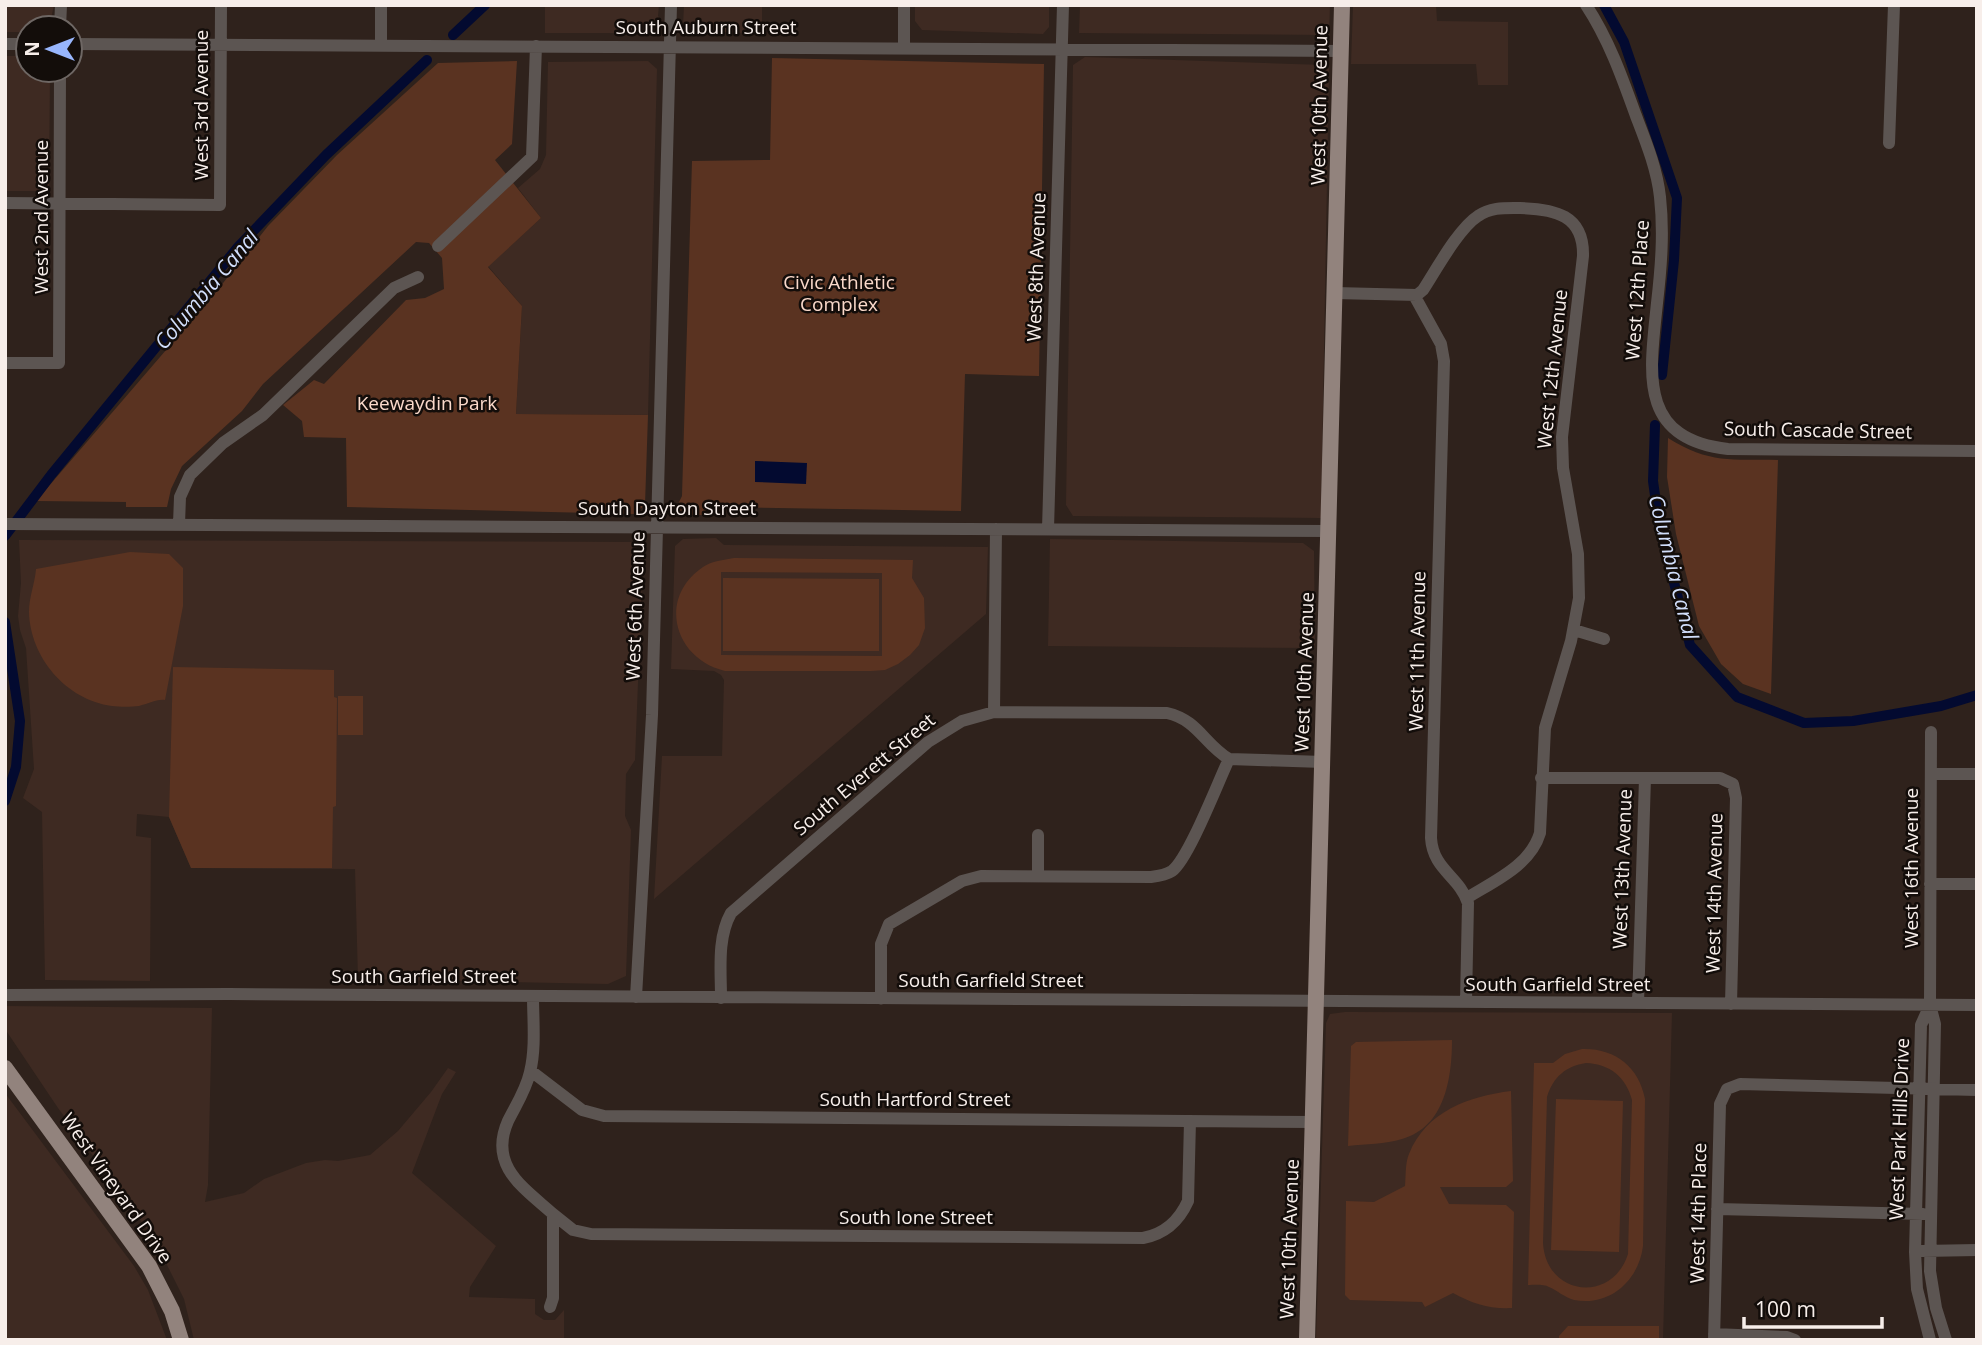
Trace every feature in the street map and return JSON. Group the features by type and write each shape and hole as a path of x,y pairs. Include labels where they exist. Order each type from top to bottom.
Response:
{"main road":[{"name":"West 10th Avenue","path":"1307,1340 1342,5"},
{"name":"West Vineyard Drive","path":"5,1068 149,1266 169,1304 181,1340"}],"street":[{"name":"West 3rd Avenue","path":"60,203 220,205 221,5"},
{"path":"381,5 381,45"},
{"name":"West 6th Avenue","path":"636,997 651,728 671,5"},
{"path":"904,5 904,47"},
{"name":"West 8th Avenue","path":"1048,530 1063,5"},
{"name":"West 12th Place","path":"1586,5 1617,62 1657,179 1662,248 1650,374 1655,399 1667,420"},
{"path":"1889,143 1894,5"},
{"name":"South Auburn Street","path":"84,44 1341,51"},
{"path":"438,246 534,153 536,46"},
{"name":"West 2nd Avenue","path":"5,363 59,363 60,84"},
{"path":"5,203 60,203"},
{"name":"West 12th Avenue","path":"1414,295 1423,290 1464,229 1484,212 1499,208 1542,209 1559,213 1574,224 1582,239 1583,257 1562,437 1563,468 1580,569 1578,607 1574,630 1545,728 1540,833 1531,853 1522,862 1466,898"},
{"path":"179,524 180,497 190,475 223,443 263,415 394,288 418,277"},
{"path":"1335,293 1414,295"},
{"name":"West 11th Avenue","path":"1414,295 1437,335 1444,361 1432,845 1435,858 1466,898"},
{"name":"South Cascade Street","path":"1667,420 1677,431 1699,444 1721,449 1977,451"},
{"name":"South Dayton Street","path":"5,524 1329,531"},
{"path":"994,712 996,529"},
{"path":"1574,630 1604,639"},
{"name":"South Everett Street","path":"721,998 723,932 730,913 928,742 962,721 994,712 1167,713 1185,718 1229,759"},
{"name":"West 16th Avenue","path":"1930,1004 1931,732"},
{"path":"880,999 882,937 889,924 971,877 1151,877 1166,874 1173,870 1184,855 1229,759 1323,762"},
{"path":"1931,774 1977,774"},
{"path":"1541,778 1644,778"},
{"name":"West 14th Avenue","path":"1644,778 1720,778 1732,784 1736,798 1731,1004"},
{"name":"West 13th Avenue","path":"1638,1003 1644,778"},
{"path":"1038,835 1038,876"},
{"path":"1930,884 1977,884"},
{"path":"1466,898 1466,1002"},
{"name":"South Garfield Street","path":"9,996 533,996 1977,1005"},
{"path":"531,1071 533,996"},
{"name":"West Park Hills Drive","path":"1930,1004 1921,1025 1915,1251 1917,1289 1930,1340"},
{"name":"West Park Hills Drive","path":"1930,1004 1935,1024 1930,1251 1932,1289 1946,1340"},
{"name":"South Hartford Street","path":"531,1071 582,1111 596,1116 1313,1122"},
{"name":"South Ione Street","path":"531,1071 502,1139 503,1159 515,1180 553,1214 573,1230 591,1234 1143,1238 1168,1228 1188,1201 1190,1121"},
{"name":"West 14th Place","path":"1714,1337 1720,1104 1727,1089 1740,1084 1920,1089"},
{"path":"1920,1089 1977,1090"},
{"path":"1717,1209 1931,1215"},
{"path":"550,1307 553,1298 553,1214"},
{"path":"1915,1251 1977,1250"},
{"path":"1714,1337 1787,1337 1795,1340"}],"shaded area":[{"path":"5,5 54,5 52,14 14,14 14,32 5,32"},
{"path":"545,5 659,5 658,16 662,21 656,32 650,33 545,33"},
{"path":"684,5 762,5 762,34 689,30 683,25"},
{"path":"915,5 1049,5 1049,27 1043,34 922,30 915,21"},
{"path":"1080,5 1330,5 1329,35 1079,33"},
{"path":"1353,5 1436,5 1437,21 1508,22 1508,85 1478,85 1476,64 1351,64"},
{"path":"5,56 14,56 14,84 50,84 49,187 45,191 5,191"},
{"path":"1085,57 1324,65 1329,69 1321,518 1073,516 1066,505 1073,65"},
{"path":"648,61 657,69 648,415 516,414 522,306 488,266 541,218 518,188 540,169 546,155 548,62"},
{"path":"716,538 724,545 988,547 986,614 654,899 662,756 722,756 724,680 714,671 671,669 675,546 683,539"},
{"path":"1050,539 1303,543 1314,551 1315,648 1048,646"},
{"path":"19,540 631,542 643,554 635,760 626,774 625,816 631,830 626,976 608,984 358,979 355,869 191,868 169,817 137,814 136,836 151,838 150,981 45,980 42,812 23,798 34,769 26,648 18,616 21,583"},
{"path":"5,1006 212,1008 208,1185 205,1202 244,1193 264,1179 306,1163 370,1155 398,1131 448,1068 456,1072 442,1094 412,1173 496,1246 470,1287 469,1297 535,1299 535,1314 544,1320 555,1320 564,1310 564,1340 194,1340 184,1299 154,1239 58,1108 5,1029"},
{"path":"1672,1013 1663,1340 1316,1340 1326,1023 1330,1014"},
{"path":"5,1093 134,1266 148,1290 167,1340 5,1340"}],"green space":[{"name":"Civic Athletic Complex","path":"772,58 1044,64 1039,376 965,374 961,511 723,507 710,515 683,515 676,508 682,496 692,161 770,160"},
{"name":"Keewaydin Park","path":"517,61 512,144 495,160 541,218 488,267 522,306 516,414 648,415 645,505 634,514 347,507 346,438 304,437 302,421 283,405 314,380 324,384 406,300 425,298 444,289 442,258 429,243 416,242 263,384 242,411 182,466 171,489 167,507 126,507 126,502 36,501 216,292 268,226 337,155 438,63"},
{"path":"1668,438 1709,456 1778,460 1771,694 1743,684 1721,664 1699,626 1676,534 1667,477"},
{"path":"130,552 169,554 183,568 183,606 165,700 126,707 95,702 80,695 54,674 36,645 29,606 36,569"},
{"path":"734,558 913,560 912,578 924,598 925,628 919,645 898,664 885,670 725,671 708,664 694,654 683,641 676,610 680,595 689,580 703,567","holes":["721,572 882,573 882,656 721,655"]},
{"path":"723,578 879,579 879,651 723,651"},
{"path":"173,667 334,670 334,697 337,698 336,806 333,807 332,868 191,868 169,817"},
{"path":"338,696 363,696 363,735 338,735"},
{"path":"1452,1040 1448,1085 1437,1112 1428,1124 1402,1139 1348,1146 1351,1046 1356,1042"},
{"path":"1582,1049 1615,1056 1631,1069 1645,1099 1643,1246 1640,1258 1636,1270 1620,1288 1611,1295 1587,1301 1570,1299 1547,1286 1528,1285 1534,1063 1553,1063 1565,1054","holes":["1586,1063 1616,1073 1626,1085 1632,1100 1628,1254 1620,1270 1608,1281 1581,1287 1567,1283 1555,1274 1547,1261 1543,1243 1547,1097 1557,1078 1566,1070"]},
{"path":"1511,1091 1513,1181 1506,1187 1440,1187 1449,1204 1506,1205 1514,1212 1512,1308 1481,1305 1453,1293 1425,1307 1422,1302 1350,1300 1345,1295 1346,1201 1374,1202 1405,1186 1408,1158 1417,1139 1438,1116 1465,1102"},
{"path":"1556,1099 1623,1101 1619,1252 1551,1250"},
{"path":"1568,1326 1659,1326 1659,1340 1559,1340 1559,1336"}],"water":[{"path":"755,461 807,463 806,484 755,482"}],"waterway":[{"name":"Columbia Canal","path":"453,35 485,5"},
{"name":"Columbia Canal","path":"1604,5 1624,42 1677,198 1674,260 1662,375"},
{"name":"Columbia Canal","path":"5,536 51,475 238,247 326,155 427,60"},
{"name":"Columbia Canal","path":"1655,425 1653,481 1659,524 1690,645 1737,697 1804,723 1853,721 1941,706 1977,695"},
{"name":"Columbia Canal","path":"5,622 20,721 16,767 5,801"}]}
